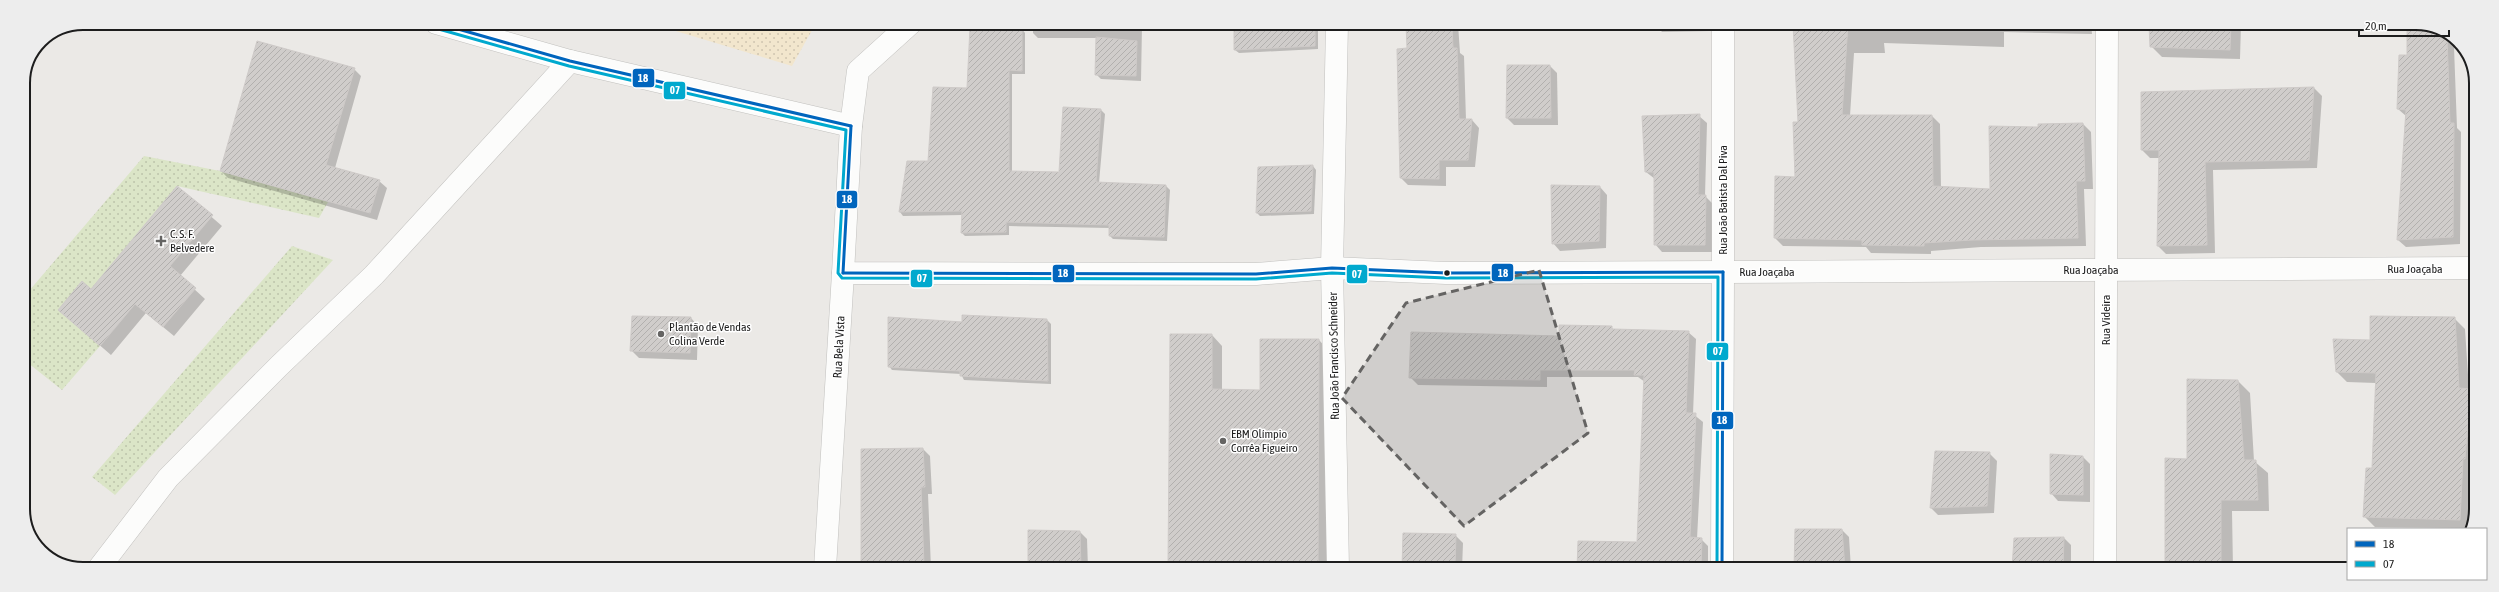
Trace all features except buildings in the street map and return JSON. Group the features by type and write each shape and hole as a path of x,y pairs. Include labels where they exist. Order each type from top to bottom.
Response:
{"street":[{"path":"461,30 570,60 851,126"},
{"name":"Rua Bela Vista","path":"825,562 851,126 858,70 903,30"},
{"name":"Rua João Francisco Schneider","path":"1337,30 1332,268 1338,562"},
{"name":"Rua João Batista Dal Piva","path":"1722,562 1723,30"},
{"name":"Rua Videira","path":"2105,562 2107,30"},
{"path":"104,562 168,478 279,366 374,275 570,60"},
{"name":"Rua Joaçaba","path":"843,273 1256,274 1332,268 1446,273 2469,268"}],"highlighted area":[{"path":"1539,270 1588,433 1464,526 1342,398 1406,303"}],"green space":[{"path":"144,156 220,171 328,202 319,218 177,186 91,289 82,282 58,310 100,346 62,390 30,365 30,290"},
{"path":"292,246 333,260 115,495 92,477"}],"sand":[{"path":"672,30 812,30 792,66"}],"transit line":[{"name":"07","path":"442,30 569,66 846,130 838,273 842,278 1256,279 1332,273 1446,278 1718,277 1717,562"},
{"name":"18","path":"462,30 570,61 851,126"},
{"name":"18","path":"843,273 851,126"},
{"name":"18","path":"843,273 1256,274 1332,268 1446,273 1723,272"},
{"name":"18","path":"1722,562 1723,272"}],"place":[{"name":"C. S. F. Belvedere","path":"161,241"},
{"name":"Plantão de Vendas Colina Verde","path":"661,334"},
{"name":"EBM Olímpio Corrêa Figueiro","path":"1223,441"}]}
